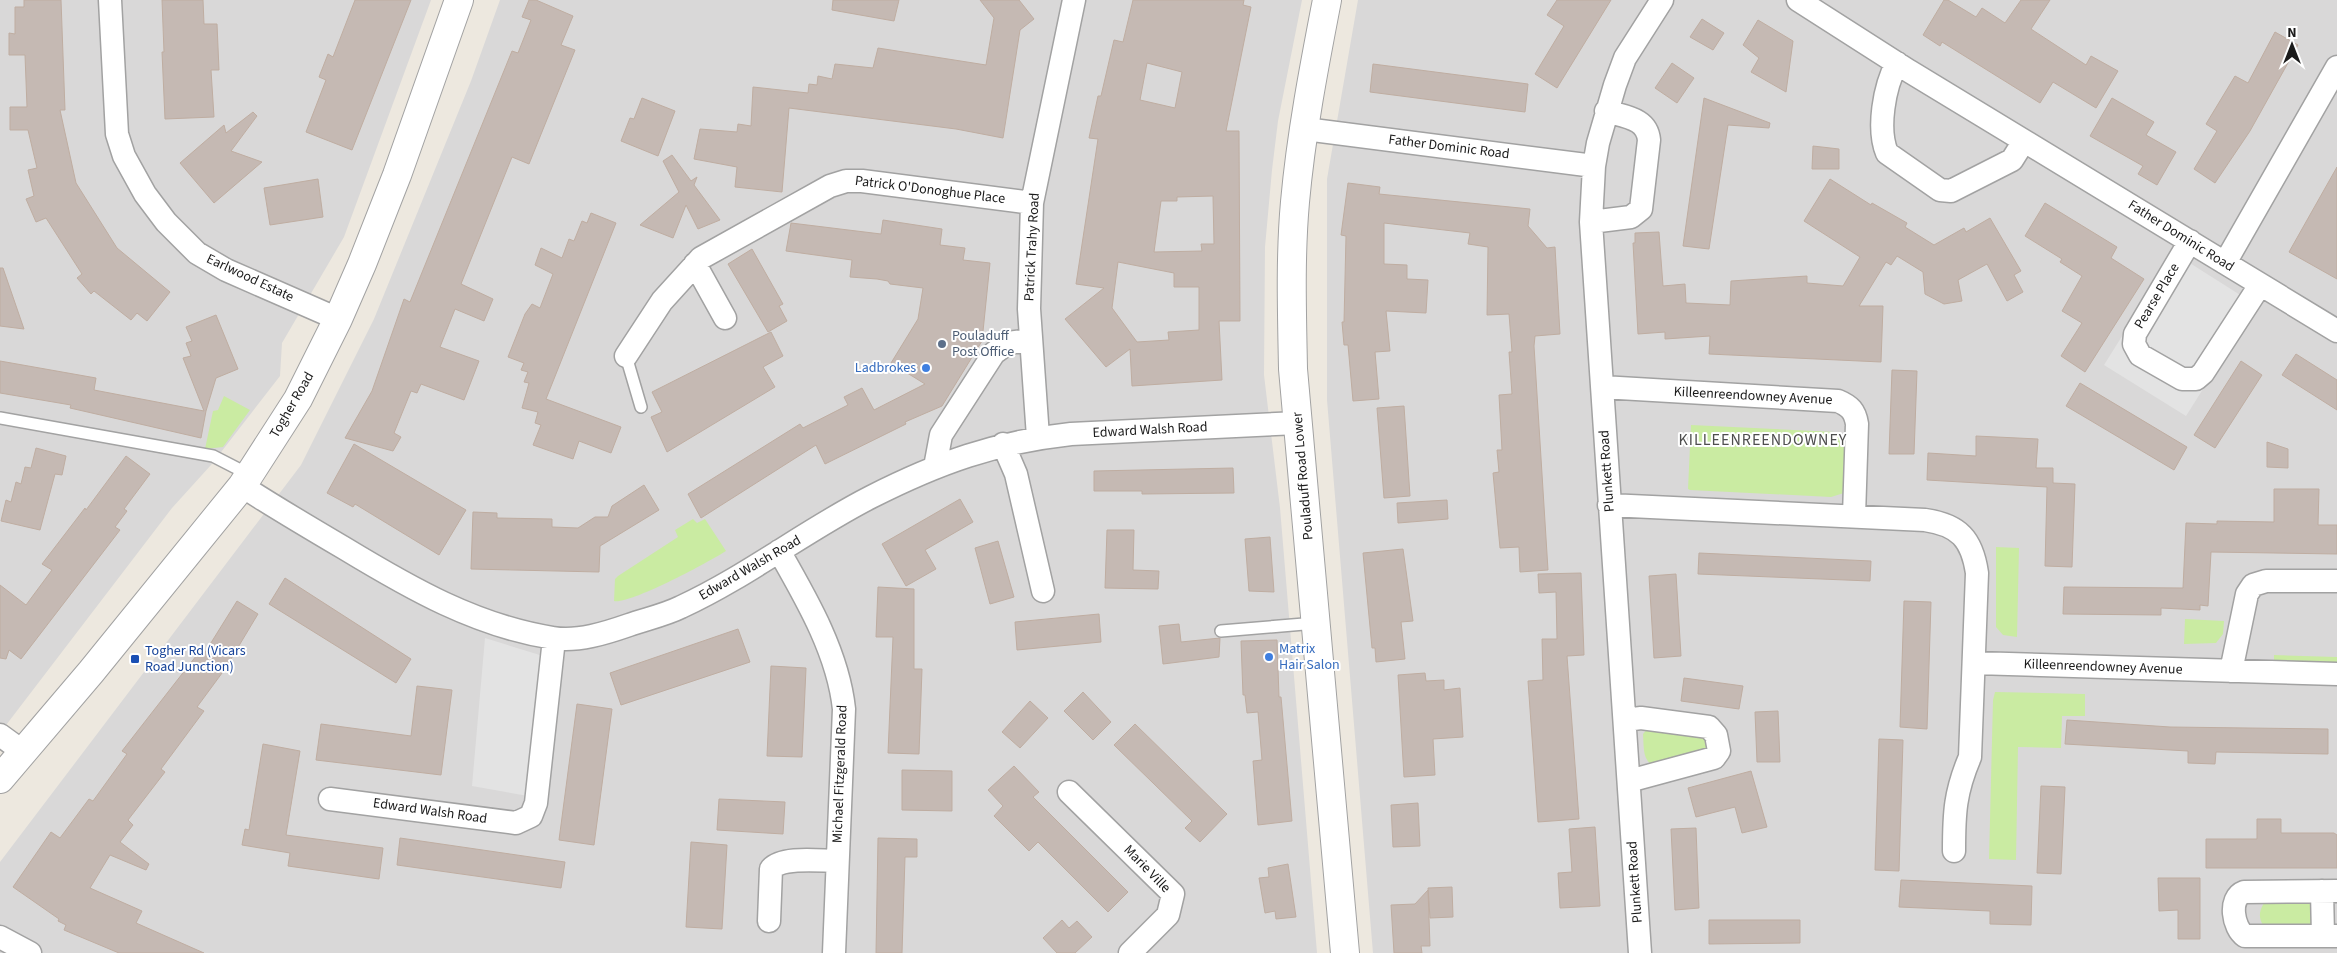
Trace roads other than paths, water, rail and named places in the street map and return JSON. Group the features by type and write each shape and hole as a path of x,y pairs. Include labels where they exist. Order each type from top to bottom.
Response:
{"street":[{"name":"Earlwood Estate","path":"110,0 117,134 124,156 145,194 166,222 197,253 226,270 338,320"},
{"name":"Togher Road","path":"0,779 91,672 246,481 298,399 338,320 397,175 459,0"},
{"name":"Patrick Trahy Road","path":"1038,438 1030,340 1032,203 1074,0"},
{"name":"Pouladuff Road Lower","path":"1327,0 1304,129 1295,202 1292,275 1293,369 1345,953"},
{"path":"1606,111 1638,122 1646,126 1648,131 1649,140 1640,209 1638,213 1631,217 1591,222 1594,166 1606,111 1625,58 1662,0"},
{"name":"Father Dominic Road","path":"1798,0 2024,141 2337,331"},
{"path":"1897,63 1888,82 1882,133 1883,144 1887,154 1940,190 1951,191 2012,160 2024,141"},
{"path":"2225,263 2337,67"},
{"name":"Father Dominic Road","path":"1304,129 1594,166"},
{"name":"Patrick O'Donoghue Place","path":"626,356 662,301 701,258 830,186 846,181 862,181 1032,203"},
{"name":"Plunkett Road","path":"1591,222 1640,953"},
{"name":"Pearse Place","path":"2190,241 2135,334 2134,344 2140,355 2182,379 2196,379 2203,373 2260,285"},
{"path":"695,264 725,318"},
{"path":"935,467 941,435 994,353 1008,343 1030,340"},
{"name":"Killeenreendowney Avenue","path":"1602,387 1838,400 1847,404 1852,409 1857,424 1854,516"},
{"name":"Edward Walsh Road","path":"246,481 403,584 435,601 476,618 554,638 579,638 598,634 680,608 870,497 935,467 978,451 1003,444 1038,438 1298,422"},
{"path":"1003,444 1016,474 1043,590"},
{"path":"1609,505 1925,520 1946,524 1957,531 1969,543 1978,573 1975,663 1970,757 1960,782 1954,814 1954,851"},
{"name":"Michael Fitzgerald Road","path":"779,551 812,613 836,667 844,709 836,861 834,953"},
{"path":"2231,671 2246,594 2253,585 2266,581 2337,581"},
{"name":"Edward Walsh Road","path":"330,799 516,823 530,816 536,803 554,638"},
{"name":"Killeenreendowney Avenue","path":"1975,663 2337,674"},
{"path":"1625,720 1641,718 1709,727 1716,735 1719,752 1714,758 1629,780"},
{"path":"0,735 22,751"},
{"name":"Marie Ville","path":"1069,792 1173,894 1168,915 1130,953"},
{"name":"Michael Fitzgerald Road","path":"769,921 771,869 774,865 783,861 836,861"},
{"path":"2244,892 2330,892 2330,936 2245,936 2236,926 2235,901 2238,895 2244,892"},
{"path":"0,936 30,953"}],"lane":[{"path":"626,356 641,407"},
{"path":"0,418 213,456 246,481"},
{"path":"1220,632 1316,623"}],"place":[{"name":"Pouladuff Post Office","path":"942,344"},
{"name":"Ladbrokes","path":"926,368"},
{"name":"Matrix Hair Salon","path":"1269,657"},
{"name":"Togher Rd (Vicars Road Junction)","path":"135,659"}],"district":[{"name":"KILLEENREENDOWNEY","path":"1763,440"}]}
